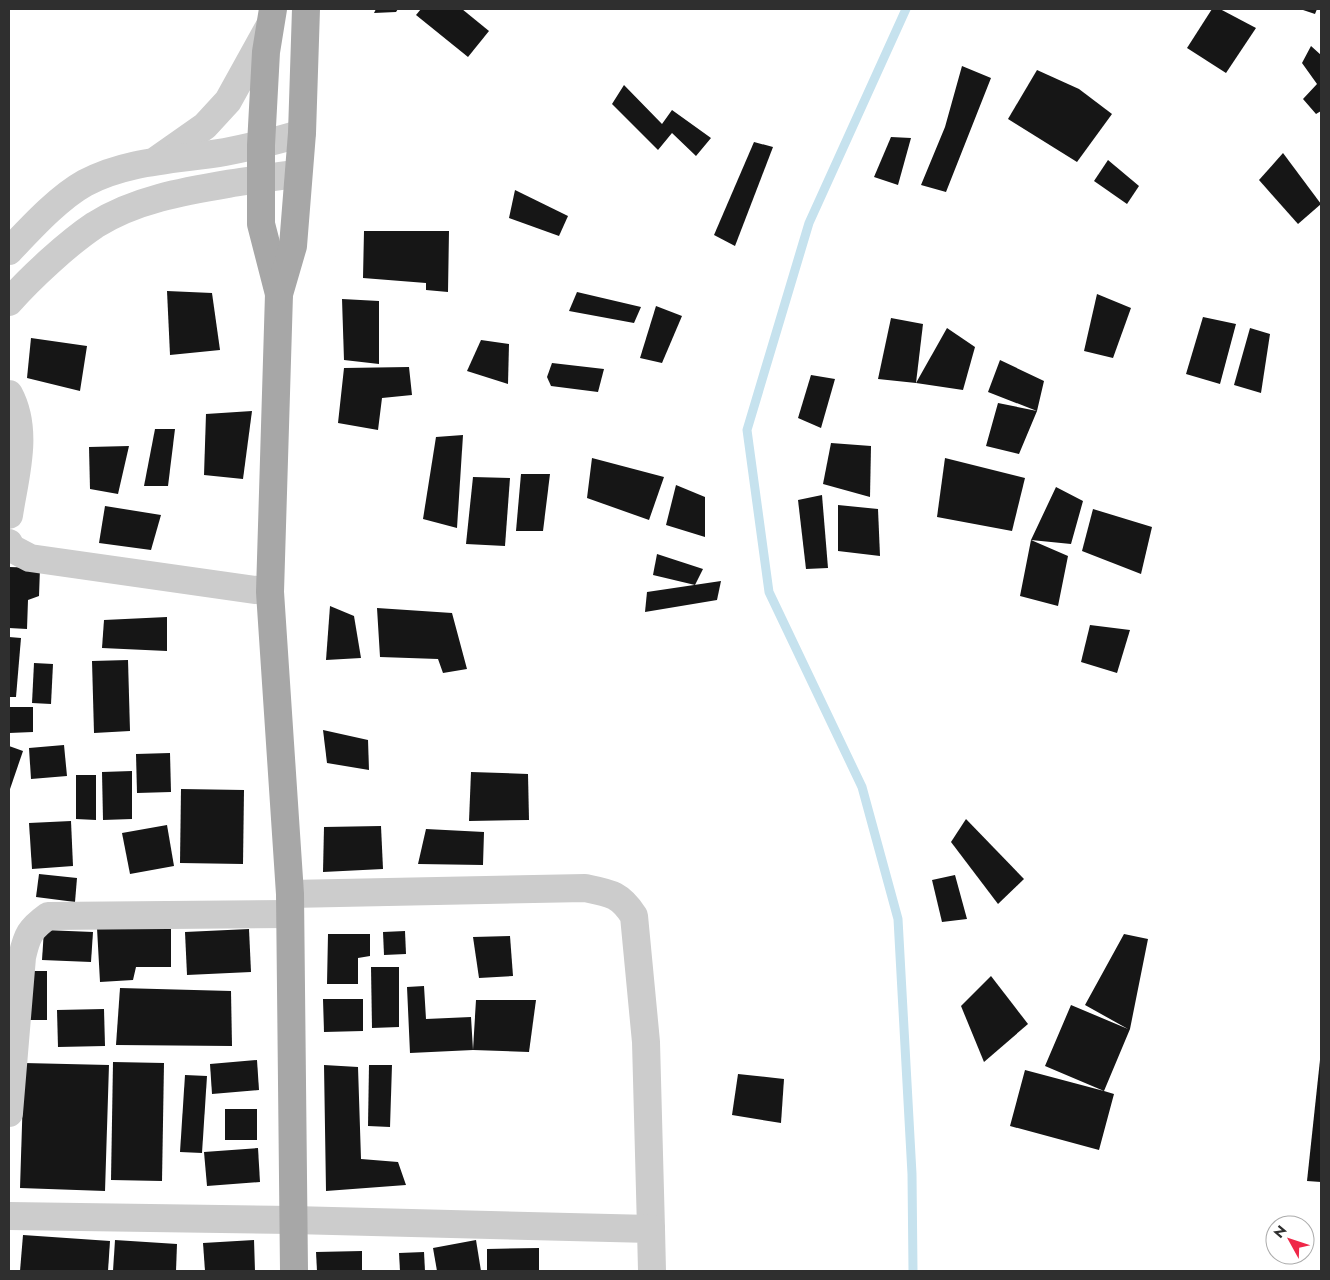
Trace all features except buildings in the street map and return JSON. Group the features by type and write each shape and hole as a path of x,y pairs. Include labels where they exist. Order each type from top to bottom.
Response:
{"main road":[{"path":"294,1271 290,904 270,592 280,294 293,246 297,174 302,133 306,9"},
{"path":"271,18 261,145 263,178 261,224 280,294"}],"street":[{"path":"156,160 205,126 228,101 271,18"},
{"path":"9,251 69,194 86,183 112,172 156,160 261,145 302,133"},
{"path":"9,302 42,269 95,225 143,203 178,192 297,174"},
{"path":"9,394 16,408 20,443 9,515"},
{"path":"9,543 11,548 30,558 270,592"},
{"path":"9,1113 22,957 26,939 34,926 48,916 585,888 610,893 625,901 634,916 646,1042 652,1271"},
{"path":"9,1216 293,1220 651,1229"}],"waterway":[{"path":"906,9 809,223 747,430 769,592 862,787 898,919 912,1174 913,1271"}]}
